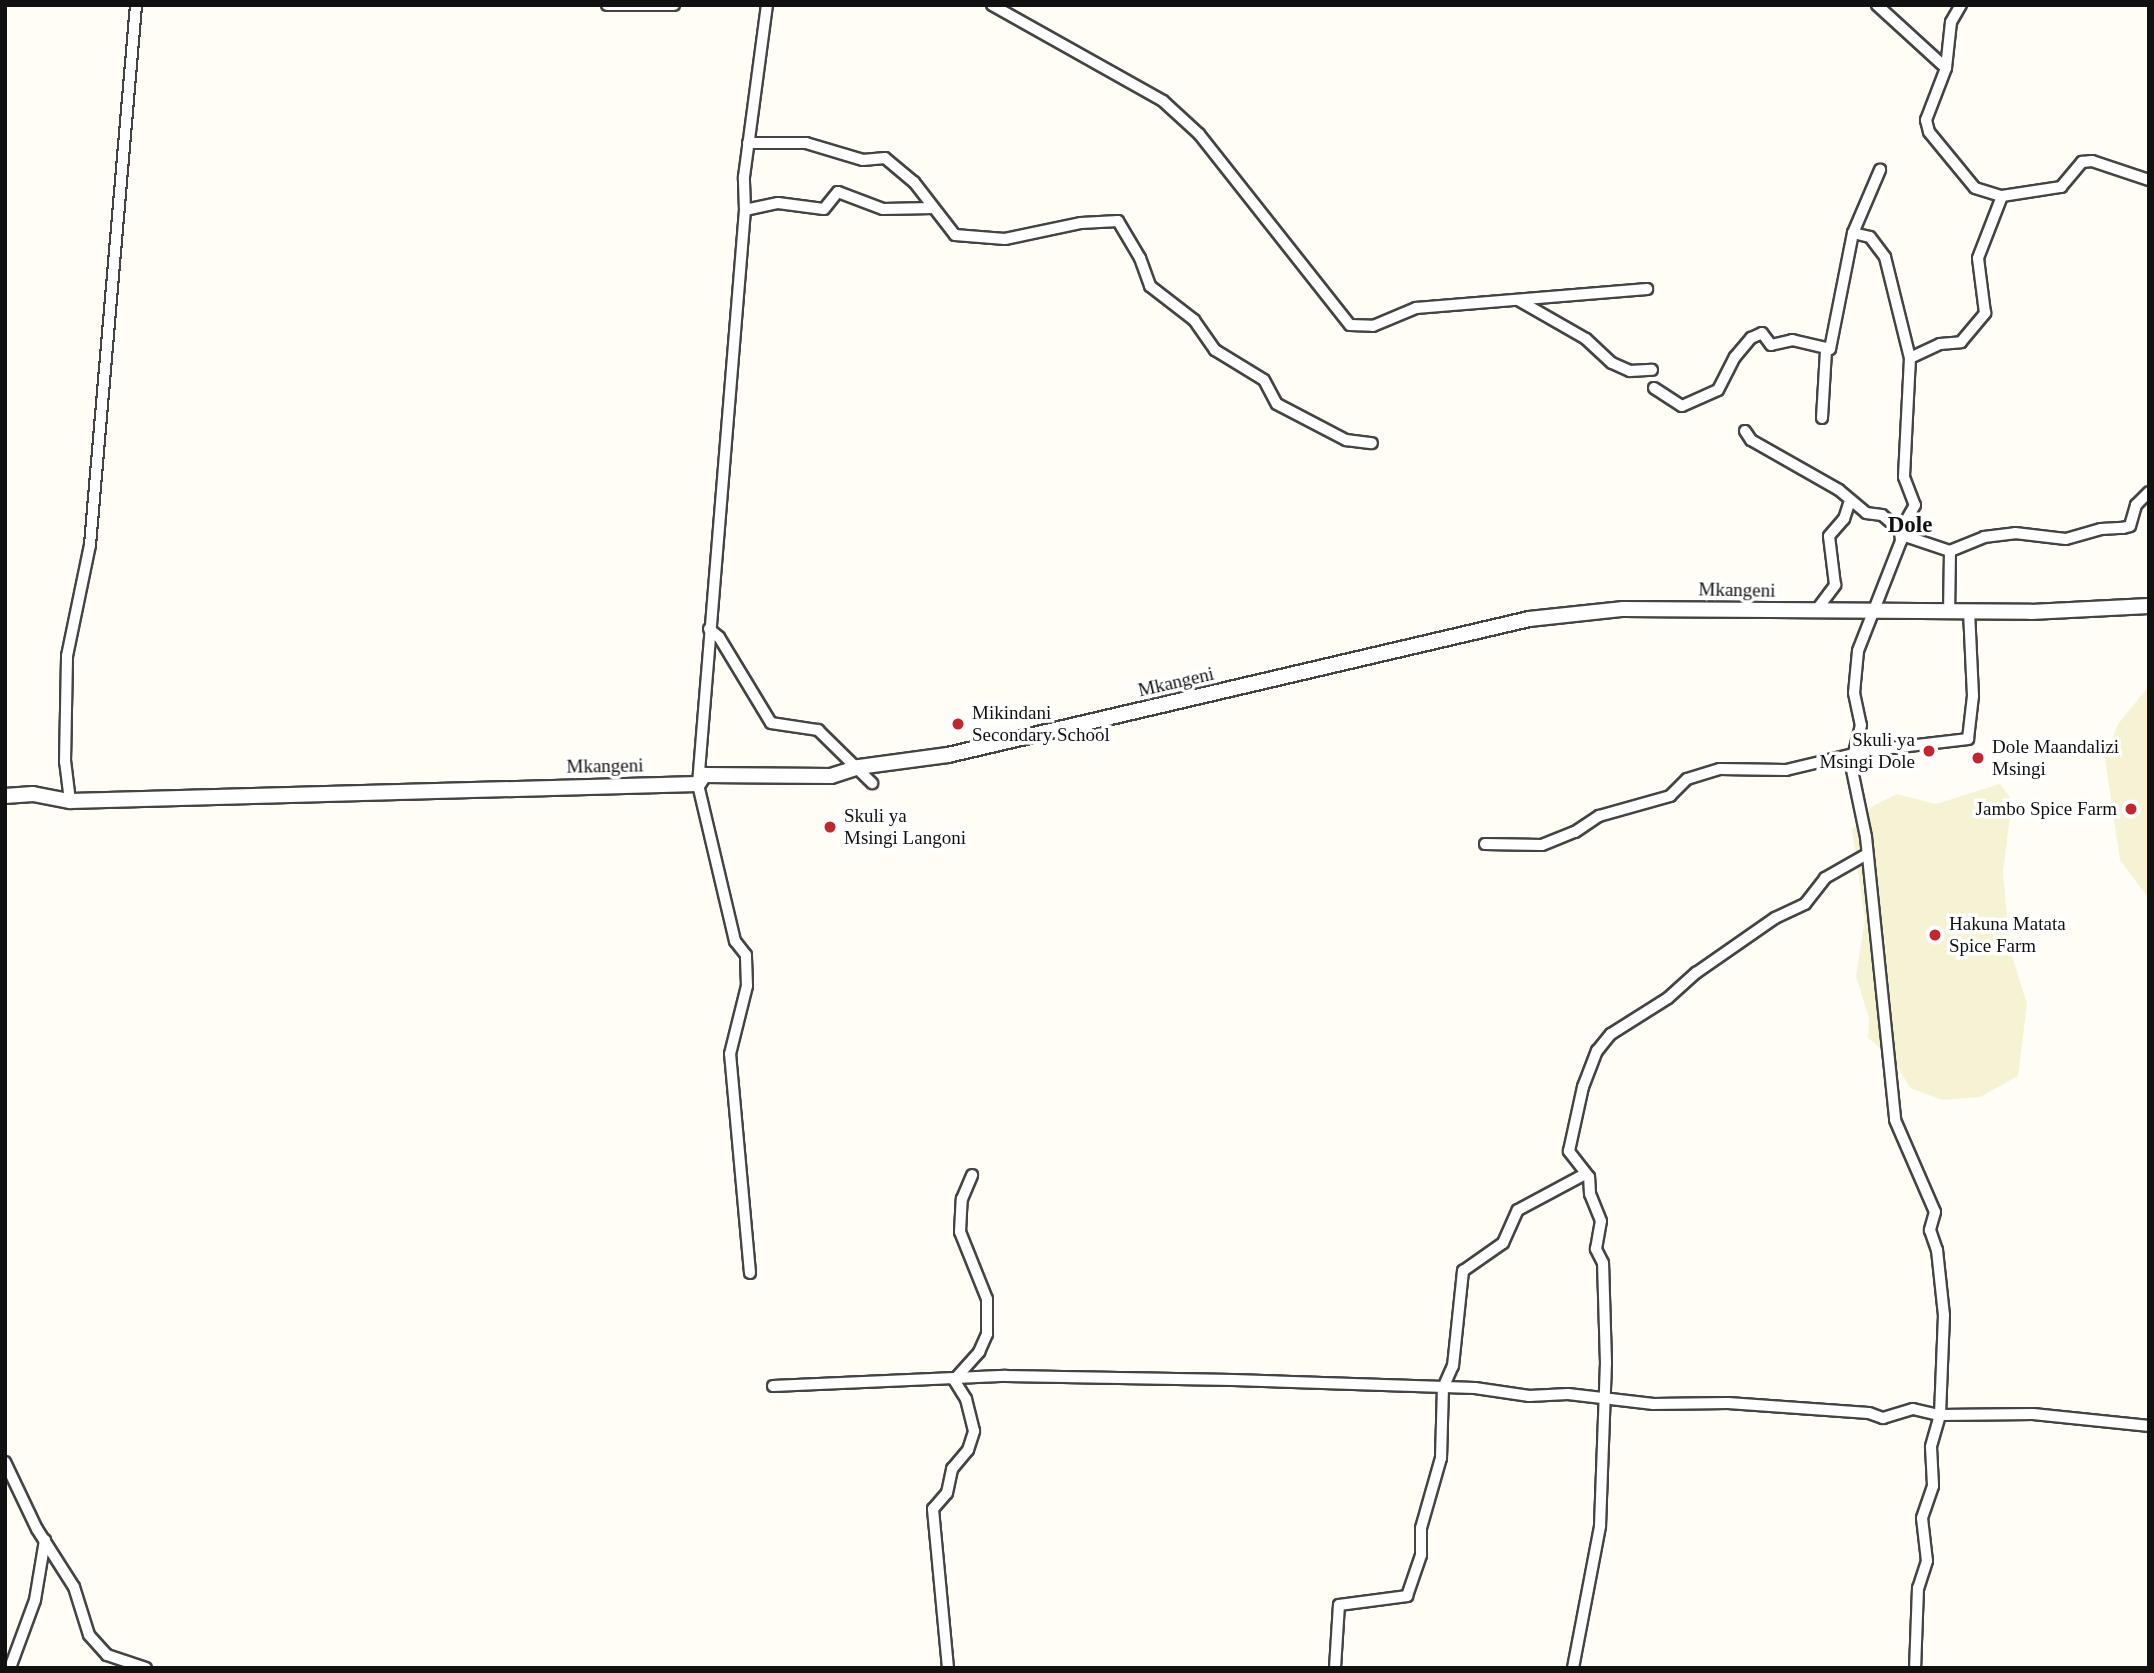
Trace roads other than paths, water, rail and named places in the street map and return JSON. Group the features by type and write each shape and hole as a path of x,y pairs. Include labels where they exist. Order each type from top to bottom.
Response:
{"street":[{"path":"70,801 65,762 66,656 90,545 136,5"},
{"path":"607,5 674,5"},
{"path":"750,1273 730,1054 747,985 746,955 735,941 698,784 745,210 748,143 767,5"},
{"path":"992,5 1163,101 1199,134 1350,326 1373,326 1416,309 1647,289"},
{"path":"1877,5 1946,68"},
{"path":"1961,5 1951,22 1946,68 1926,120 1929,132 1975,188 2001,196 2061,187 2082,162 2092,160 2149,180"},
{"path":"748,143 806,143 863,160 885,158 914,182 955,236 982,241 1081,223 1118,222 1140,258 1150,286 1194,320 1215,350 1264,380 1278,404 1346,440 1372,443"},
{"path":"1822,418 1826,350 1836,328 1839,287 1853,233 1880,170"},
{"path":"745,210 778,203 824,209 838,192 883,209 933,208"},
{"path":"1910,358 1940,344 1961,342 1985,313 1978,258 2001,196"},
{"path":"1853,233 1870,237 1885,257 1910,358 1905,483 1915,505 1900,531 1901,541 1870,612 1858,651 1854,693 1861,725 1853,754 1867,854 1897,1129 1935,1212 1930,1230 1937,1250 1944,1315 1940,1415 1931,1447 1933,1486 1922,1518 1927,1561 1918,1588 1915,1668"},
{"path":"1518,300 1586,339 1612,363 1630,371 1653,370"},
{"path":"1654,388 1682,406 1718,390 1735,357 1751,338 1762,333 1770,345 1792,340 1826,350"},
{"path":"1745,431 1751,440 1784,456 1866,513 1882,515 1900,531 1920,543 1950,551 1984,537 2015,533 2066,539 2101,529 2130,526 2136,505 2149,492"},
{"path":"1815,612 1835,585 1830,531 1844,519 1850,501"},
{"path":"1949,612 1950,551"},
{"name":"Mkangeni","path":"5,796 33,794 70,801 698,784 704,775 831,776 859,767 948,755 1529,619 1623,609 1949,612 2149,606"},
{"path":"1485,844 1549,842 1575,832 1599,816 1671,796 1687,779 1720,769 1786,770 1853,754 1968,739 1973,696 1969,611"},
{"path":"709,629 719,637 771,723 818,730 859,767 872,783"},
{"path":"1573,1668 1600,1526 1602,1397 1606,1363 1604,1263 1597,1250 1601,1222 1585,1174 1569,1151 1569,1137 1590,1066 1611,1034 1668,998 1696,973 1775,918 1805,904 1825,878 1867,854"},
{"path":"1335,1668 1339,1605 1407,1596 1420,1555 1432,1481 1441,1458 1443,1388 1453,1366 1463,1271 1503,1243 1518,1210 1585,1174"},
{"path":"954,1380 979,1352 987,1334 986,1299 960,1232 962,1199 972,1175"},
{"path":"773,1386 954,1380 1175,1378 1443,1388 1602,1397 1653,1404 1728,1403 1883,1418 1913,1409 1940,1415 2033,1414 2149,1426"},
{"path":"948,1668 933,1509 947,1493 952,1469 968,1450 974,1431 966,1399 954,1380"},
{"path":"5,1462 45,1540 74,1587 89,1635 107,1655 146,1668"},
{"path":"10,1668 35,1600 45,1540"}],"place":[{"name":"Mikindani Secondary School","path":"958,724"},
{"name":"Skuli ya Msingi Dole","path":"1929,751"},
{"name":"Dole Maandalizi Msingi","path":"1978,758"},
{"name":"Jambo Spice Farm","path":"2131,809"},
{"name":"Skuli ya Msingi Langoni","path":"830,827"},
{"name":"Hakuna Matata Spice Farm","path":"1935,935"}],"district":[{"name":"Dole","path":"1910,525"}]}
